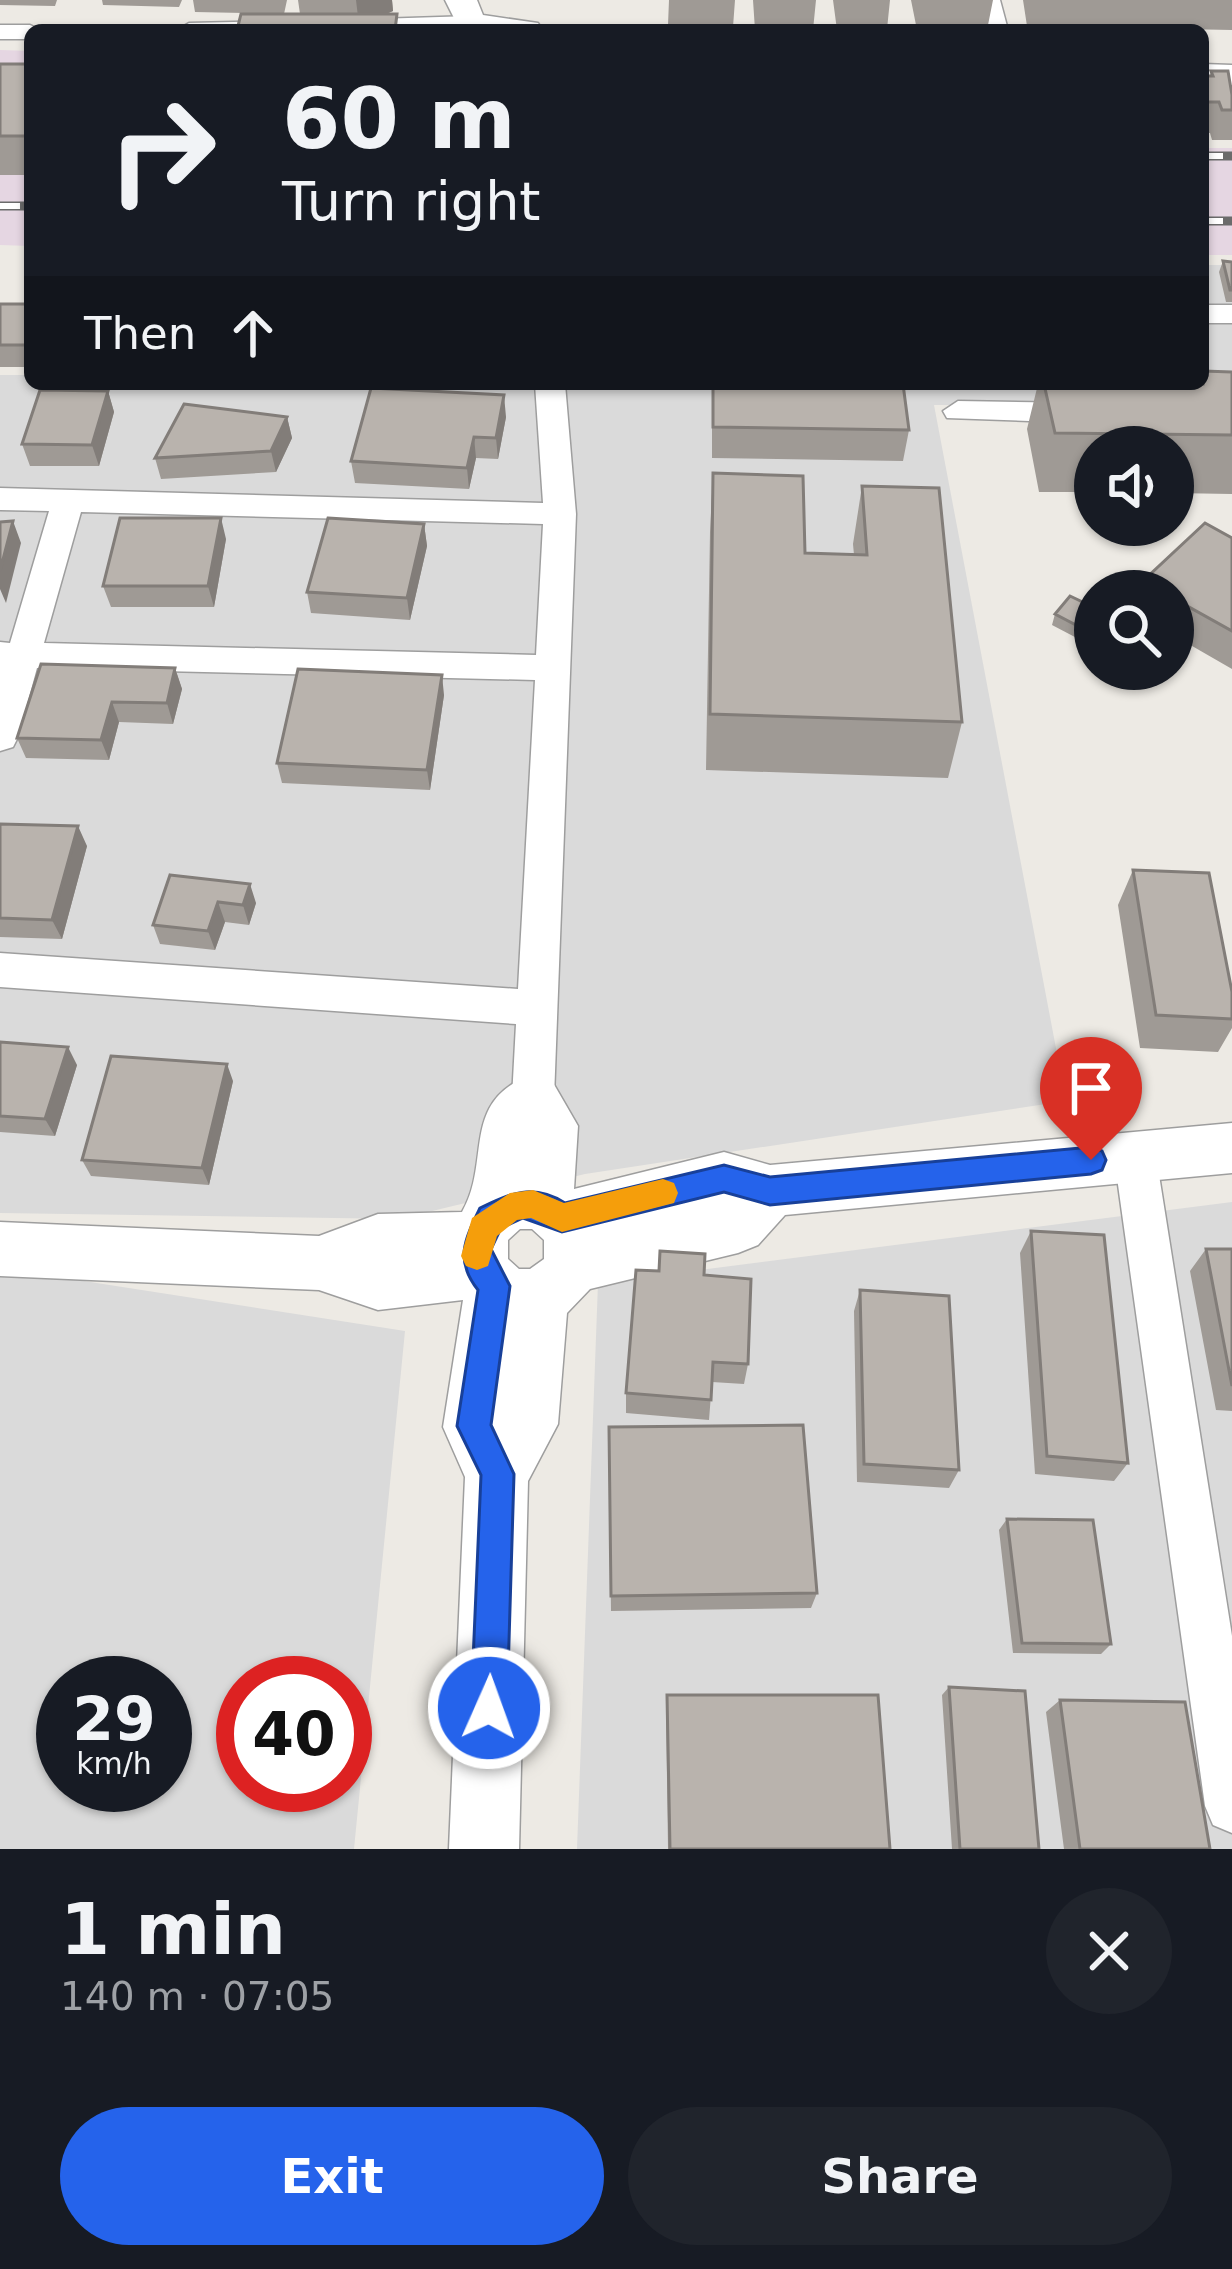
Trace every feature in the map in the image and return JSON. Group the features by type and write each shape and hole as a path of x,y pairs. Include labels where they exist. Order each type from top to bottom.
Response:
{"street":[{"path":"281,24 466,12 507,24"},
{"path":"484,1849 497,1474 527,1424 521,1249 507,1127 533,1098 560,514 550,390"},
{"path":"958,411 1118,413"},
{"path":"0,499 560,514"},
{"path":"0,737 12,656 68,500"},
{"path":"12,656 553,668"},
{"path":"0,970 538,1008"},
{"path":"0,1249 320,1263 377,1282 521,1249 738,1226 770,1191 1232,1148"},
{"path":"1136,1156 1232,1806"}],"shaded area":[{"path":"0,50 24,51 24,246 0,245"},
{"path":"1209,148 1232,148 1232,255 1209,255"},
{"path":"1209,265 1232,265 1232,406 934,405 1066,1101 585,1174 399,1219 0,1213 0,375 24,375 24,390 1209,390"},
{"path":"1232,1202 1232,1849 577,1849 598,1283"},
{"path":"0,1268 405,1331 372,1666 372,1656 216,1656 216,1812 358,1812 354,1849 0,1849"}],"building":[{"path":"241,14 397,14 396,24 238,24"},
{"path":"0,64 24,64 24,136 0,136"},
{"path":"1211,71 1228,71 1232,110 1209,102 1209,76 1213,76"},
{"path":"1223,261 1232,262 1232,290 1230,290"},
{"path":"0,304 24,304 24,345 0,345"},
{"path":"1209,371 1232,372 1232,435 1194,435 1194,426 1074,426 1074,433 1055,433 1045,390 1209,390"},
{"path":"40,390 108,391 92,445 22,444"},
{"path":"370,390 504,395 496,438 474,437 467,468 351,461"},
{"path":"713,390 904,390 909,430 713,427"},
{"path":"184,404 287,417 271,451 155,458"},
{"path":"713,473 803,476 805,553 867,555 862,486 939,488 962,722 710,714"},
{"path":"120,518 221,518 208,586 103,586"},
{"path":"328,518 424,524 407,598 307,592"},
{"path":"13,521 0,571 0,522"},
{"path":"1205,523 1232,538 1232,631 1194,610 1194,570 1155,570 1180,546 1194,546 1194,533"},
{"path":"1070,596 1074,598 1074,624 1055,614"},
{"path":"41,664 175,668 167,703 112,702 101,740 17,738"},
{"path":"298,669 442,675 427,770 277,763"},
{"path":"0,824 78,826 52,920 0,918"},
{"path":"1133,870 1209,873 1232,992 1232,1019 1156,1015"},
{"path":"170,875 250,884 243,905 218,902 208,931 153,925"},
{"path":"0,1042 68,1047 45,1119 0,1116"},
{"path":"111,1056 227,1064 202,1168 82,1160"},
{"path":"1031,1231 1104,1235 1128,1463 1047,1456"},
{"path":"1206,1249 1232,1249 1232,1386"},
{"path":"660,1251 705,1254 704,1275 751,1279 748,1364 713,1362 711,1400 626,1393 636,1270 659,1271"},
{"path":"860,1290 949,1296 959,1470 864,1464"},
{"path":"803,1425 817,1593 611,1596 609,1427"},
{"path":"1007,1519 1093,1520 1111,1644 1022,1643"},
{"path":"949,1687 1025,1691 1039,1849 960,1849"},
{"path":"667,1695 878,1695 890,1849 670,1849"},
{"path":"1060,1700 1185,1702 1210,1849 1080,1849"}],"railway":[{"path":"1209,156 1232,156"},
{"path":"0,206 24,206"},
{"path":"1209,221 1232,221"}],"slow traffic":[{"path":"477,1256 483,1228 510,1207 533,1204 562,1218 663,1193"}],"route":[{"path":"489,1708 497,1474 474,1426 494,1286 481,1270 476,1249 490,1218 521,1204 544,1207 562,1218 724,1178 770,1191 1091,1160"}]}
